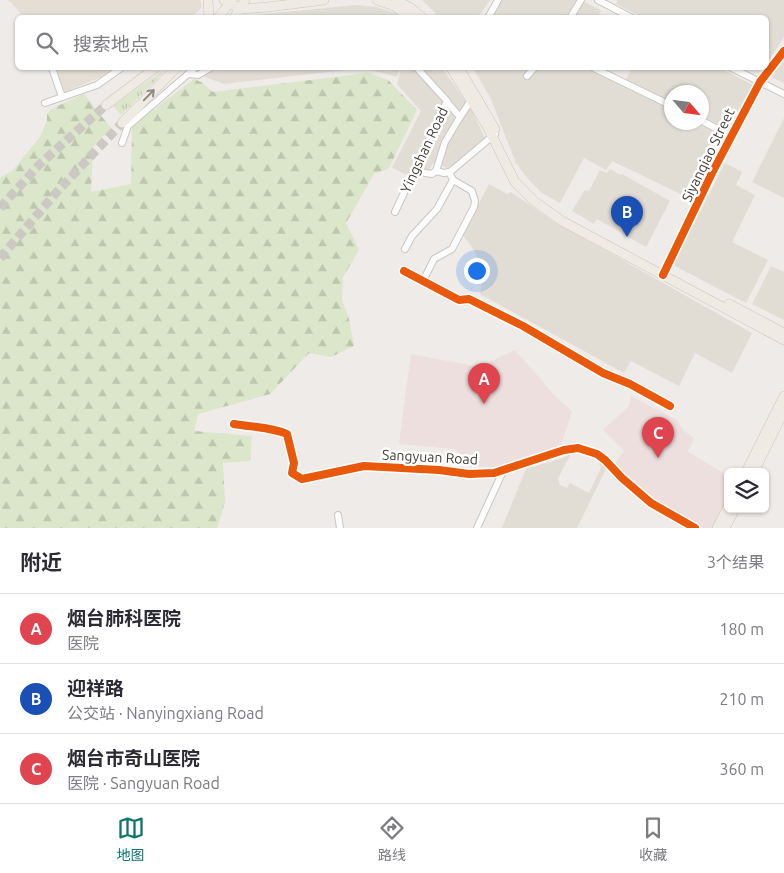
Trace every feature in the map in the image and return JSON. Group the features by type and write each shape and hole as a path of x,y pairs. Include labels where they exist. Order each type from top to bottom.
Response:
{"main road":[{"path":"208,0 209,15"},
{"path":"220,15 229,1 244,8 324,0"},
{"path":"377,0 394,6 408,15"},
{"path":"396,0 419,15"},
{"path":"106,105 152,70"},
{"path":"122,123 174,70"},
{"path":"452,70 495,134"},
{"path":"461,70 519,177 536,195 565,216 784,340"},
{"path":"664,273 784,333"},
{"path":"748,468 784,396"},
{"path":"756,468 784,411"},
{"path":"717,528 725,513"},
{"path":"726,528 733,513"}],"street":[{"path":"490,15 498,0"},
{"path":"572,15 581,0"},
{"path":"598,0 611,3 628,15"},
{"name":"Siyanqiao Street","path":"664,273 731,136 760,82 784,50"},
{"path":"53,70 62,97"},
{"path":"45,103 96,85 118,70"},
{"path":"122,143 128,126 193,70"},
{"path":"189,74 198,75 207,70"},
{"name":"Yingshan Road","path":"395,212 447,101 420,70"},
{"path":"527,76 532,70"},
{"path":"598,70 664,102"},
{"path":"736,70 784,94"},
{"path":"415,169 432,174 436,170 446,142 472,99"},
{"path":"448,103 460,117"},
{"path":"709,125 731,136"},
{"path":"436,170 444,173 449,172 495,134"},
{"path":"423,281 434,259 452,249 474,207 475,201 472,191 453,180 449,172"},
{"path":"405,249 412,236 437,209 453,180"},
{"path":"404,271 459,300 469,299 523,326 603,373 630,384 670,406"},
{"name":"Sangyuan Road","path":"234,424 276,429 287,434 294,463 292,473 302,479 364,466 439,470 469,474 494,472 564,450 578,448 587,450 605,460 622,478 651,503 695,528"},
{"path":"477,528 504,469"},
{"path":"338,515 340,528"}],"shaded area":[{"path":"7,0 200,0 202,5 194,15 22,15"},
{"path":"422,0 490,0 479,15 437,15"},
{"path":"500,0 580,0 601,10 599,15 491,15"},
{"path":"618,0 784,0 784,37 769,60 769,15 638,15 616,4"},
{"path":"356,5 377,7 399,15 254,15"},
{"path":"784,59 784,83 771,77"},
{"path":"57,70 111,70 99,78 64,92"},
{"path":"199,70 346,70 224,84 195,73"},
{"path":"371,70 399,70 397,77"},
{"path":"400,70 443,70 472,110 485,139 448,168 433,163 429,170 414,166 408,175 392,168 421,111 397,84"},
{"path":"474,70 592,70 623,85 631,70 724,70 753,85 722,138 693,200 612,161 606,170 584,158 560,203 542,193 516,163 490,97"},
{"path":"784,118 784,198 752,182"},
{"path":"725,163 742,172 736,185 755,195 732,242 768,260 746,303 673,265"},
{"path":"610,169 670,201 646,247 597,219 594,224 572,211 585,190 589,191 600,170 607,173"},
{"path":"489,184 507,194 511,192 553,221 752,333 732,373 695,353 679,386 631,361 624,373 480,294 483,275 479,261 463,235"},
{"path":"771,266 784,272 784,320 752,304"},
{"path":"515,350 556,397 572,411 561,445 497,467 472,466 455,449 399,444 411,354 479,367"},
{"path":"631,396 677,420 683,430 694,438 688,452 724,472 724,506 712,528 704,528 653,498 626,476 615,464 624,451 603,430 629,406"},
{"path":"571,454 558,478 560,485 567,488 570,483 589,493 601,468 598,461 607,467 577,528 502,528 526,469"}],"green space":[{"path":"161,72 162,74 121,115 113,106"},
{"path":"368,73 388,80 417,110 389,168 374,174 346,223 359,250 343,277 342,300 349,319 354,346 331,357 309,353 270,394 198,414 194,431 252,436 250,461 223,463 225,502 217,528 0,528 0,178 13,170 40,137 47,121 47,114 51,109 84,94 111,128 93,147 91,192 131,184 132,126 194,79 213,92"}],"tunnel":[{"path":"0,208 39,165 106,105"},
{"path":"0,258 55,194 122,123"}],"cycle path":[{"path":"663,275 712,173 760,82 784,51"},
{"path":"404,271 459,300 469,299 523,326 603,373 630,384 670,406"},
{"path":"234,424 287,434 294,463 292,473 302,479 364,466 439,470 469,474 494,473 564,450 578,448 597,454 651,503 695,528"}],"place":[{"name":"迎祥路","path":"627,237"},
{"name":"烟台肺科医院","path":"484,404"},
{"name":"烟台市奇山医院","path":"658,458"}]}
